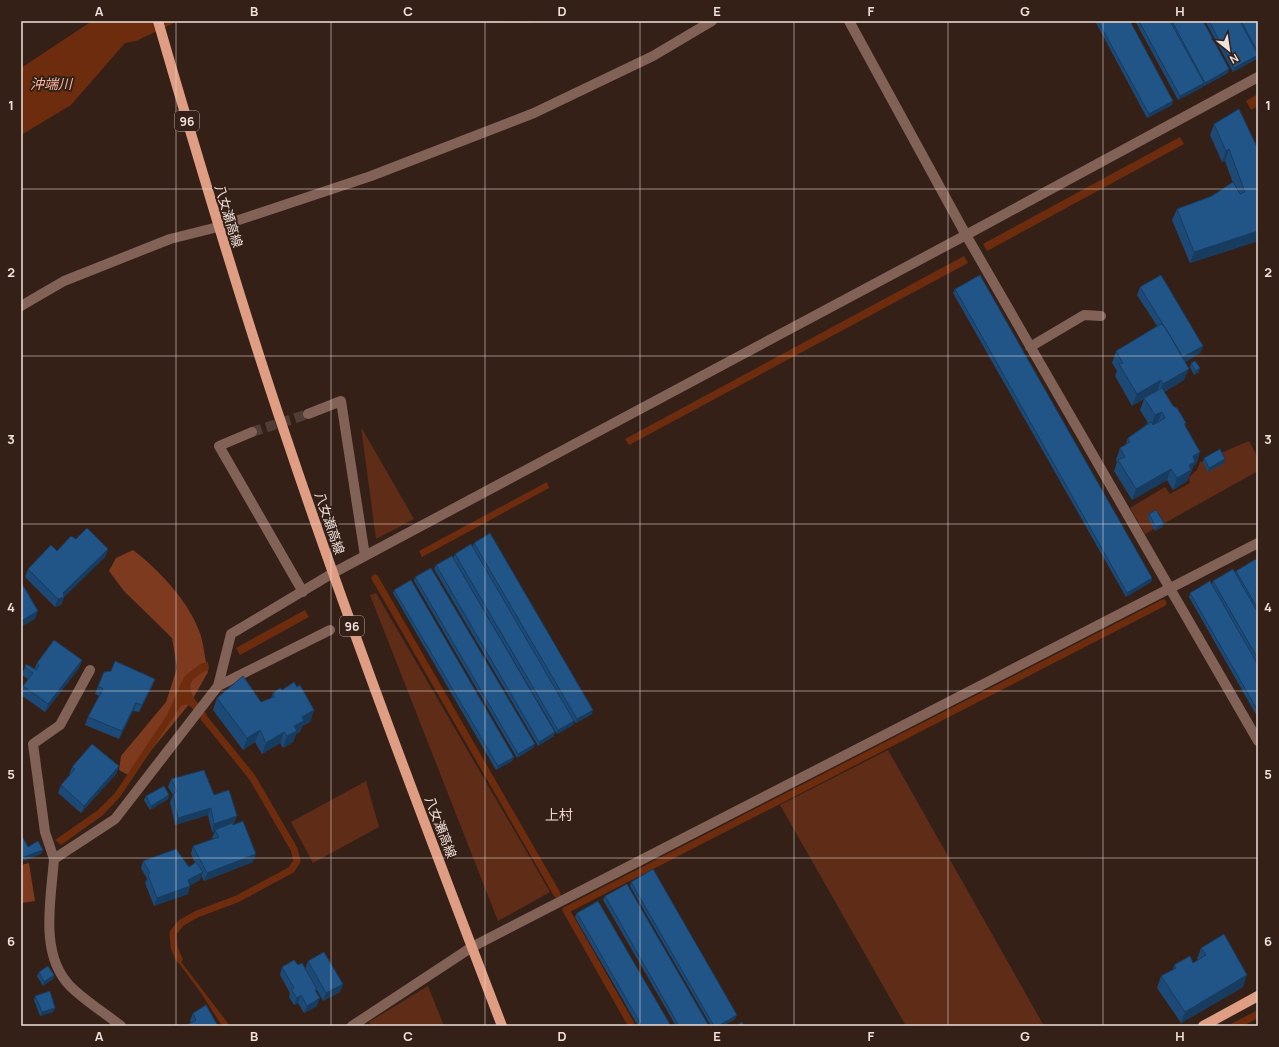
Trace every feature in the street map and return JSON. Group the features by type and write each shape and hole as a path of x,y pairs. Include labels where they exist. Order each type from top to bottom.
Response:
{"main road":[{"name":"八女瀬高線","path":"158,21 217,224 285,435 391,735 502,1026"},
{"path":"1203,1026 1258,996"}],"street":[{"path":"21,306 64,281 170,239 371,176 534,113 653,56 712,21"},
{"path":"849,21 966,235 1258,741"},
{"path":"54,859 115,819 218,686 231,634 333,573 966,235 1258,77"},
{"path":"1030,347 1084,315 1101,316"},
{"path":"308,414 341,402 365,556"},
{"path":"252,432 219,446 303,592"},
{"path":"352,1026 472,947 1169,588 1258,544"},
{"path":"218,686 330,630"},
{"path":"90,670 60,725 33,744 45,832 54,859 49,939 57,970 70,987 121,1026"}],"shaded area":[{"path":"361,427 414,519 376,539"},
{"path":"1249,441 1258,458 1258,471 1145,534 1130,508 1165,487 1170,494 1190,483 1189,477 1197,470 1200,462"},
{"path":"133,550 163,577 190,611 201,636 208,672 191,702 130,776 119,770 121,756 166,702 177,668 172,638 124,591 109,571 116,558"},
{"path":"376,593 550,892 498,921 370,595"},
{"path":"888,750 1044,1026 906,1026 780,805"},
{"path":"366,781 379,827 313,863 291,822"},
{"path":"29,863 35,901 21,903 21,865"},
{"path":"428,986 444,1026 372,1026 369,1022"}],"water":[{"name":"沖端川","path":"92,21 178,21 136,41 125,43 71,105 21,135 21,68"},
{"path":"414,21 537,21 528,23"},
{"path":"1258,94 1258,106 1251,110 1246,101"},
{"path":"1180,137 1184,144 987,251 983,244"},
{"path":"964,256 968,263 629,445 625,439"},
{"path":"547,482 549,488 422,557 419,551"},
{"path":"305,610 309,617 240,655 236,648"},
{"path":"208,662 209,669 199,674 193,680 190,690 196,701 207,715 204,718 187,704 181,706 120,797 103,815 61,845 55,840 98,810 115,793 167,715 184,677 200,664"},
{"path":"179,959 230,1026 222,1026 201,993 178,962"},
{"path":"1258,1010 1258,1018 1243,1026 1227,1026"}],"building":[{"path":"1098,21 1130,21 1173,101 1149,114"},
{"path":"1139,21 1170,21 1204,83 1180,96"},
{"path":"1172,21 1203,21 1229,69 1205,83"},
{"path":"1209,21 1240,21 1258,55 1234,68"},
{"path":"1241,21 1258,21 1258,52"},
{"path":"1239,109 1258,149 1258,231 1194,252 1177,209 1212,196 1233,182 1240,194 1245,192 1229,149 1226,151 1214,124"},
{"path":"980,275 1152,578 1127,593 955,289"},
{"path":"1161,275 1203,346 1183,357 1140,287"},
{"path":"1161,324 1165,327 1189,369 1163,384 1161,380 1137,394 1119,364 1123,363 1116,351"},
{"path":"1195,361 1200,368 1196,371 1191,363"},
{"path":"1162,388 1186,423 1184,424 1200,452 1193,456 1195,462 1189,465 1191,470 1177,478 1171,469 1136,489 1118,460 1125,457 1120,448 1130,442 1128,438 1151,422 1153,425 1165,418 1162,412 1155,415 1144,398"},
{"path":"1220,449 1225,459 1209,468 1204,458"},
{"path":"1156,510 1164,523 1156,527 1149,514"},
{"path":"87,528 108,549 63,593 64,597 58,599 28,569 51,545 57,551 71,536 76,539"},
{"path":"490,533 593,710 577,719 474,543"},
{"path":"471,544 574,721 558,730 455,554"},
{"path":"452,556 555,732 539,742 436,565"},
{"path":"1256,559 1258,562 1258,609 1236,571"},
{"path":"431,568 535,744 518,754 415,577"},
{"path":"1233,569 1258,613 1258,659 1213,581"},
{"path":"411,580 514,757 498,766 394,590"},
{"path":"1210,581 1258,665 1258,711 1190,593"},
{"path":"21,582 38,611 21,621"},
{"path":"54,640 82,660 48,704 23,686 33,673 25,667 26,664 36,670 39,666 37,663"},
{"path":"115,661 155,679 142,705 136,703 122,731 88,717 103,689 98,686 104,672 111,671"},
{"path":"243,676 261,702 274,697 273,693 280,688 282,690 294,682 297,687 300,685 314,710 302,717 304,721 294,726 297,731 287,736 284,732 266,743 260,730 247,738 217,698"},
{"path":"92,744 119,766 84,806 61,785 75,769 72,767"},
{"path":"204,770 214,795 229,790 237,816 214,824 211,808 178,818 173,795 177,791 171,779"},
{"path":"164,786 169,795 151,806 146,796"},
{"path":"243,821 256,854 207,873 193,846 219,837 215,830 232,823 233,825"},
{"path":"21,834 28,847 38,841 43,850 21,858"},
{"path":"176,849 189,867 196,862 203,872 188,880 190,886 157,898 148,875 150,873 143,861"},
{"path":"653,869 737,1015 718,1026 714,1026 631,882"},
{"path":"627,884 709,1026 679,1026 605,896"},
{"path":"598,901 671,1026 642,1026 577,913"},
{"path":"1224,934 1247,975 1185,1012 1161,976 1176,968 1174,965 1190,956 1193,963 1206,955 1201,948"},
{"path":"324,952 343,984 326,993 308,961"},
{"path":"294,960 298,965 302,963 317,989 315,990 320,998 307,1006 301,995 297,998 291,989 294,988 282,967"},
{"path":"48,966 54,975 44,982 39,972"},
{"path":"50,991 55,1008 42,1012 35,996"},
{"path":"206,1005 218,1026 185,1026 196,1020 193,1013"},
{"path":"742,1022 744,1026 736,1026"}],"waterway":[{"path":"375,578 557,894"},
{"path":"632,1026 566,910 1163,603"},
{"path":"179,959 174,947 173,933 181,923 197,914 237,899 291,870 297,861 294,849 252,777 204,718"}],"tunnel":[{"path":"252,432 308,414"}],"district":[{"name":"上村","path":"559,814"}]}
